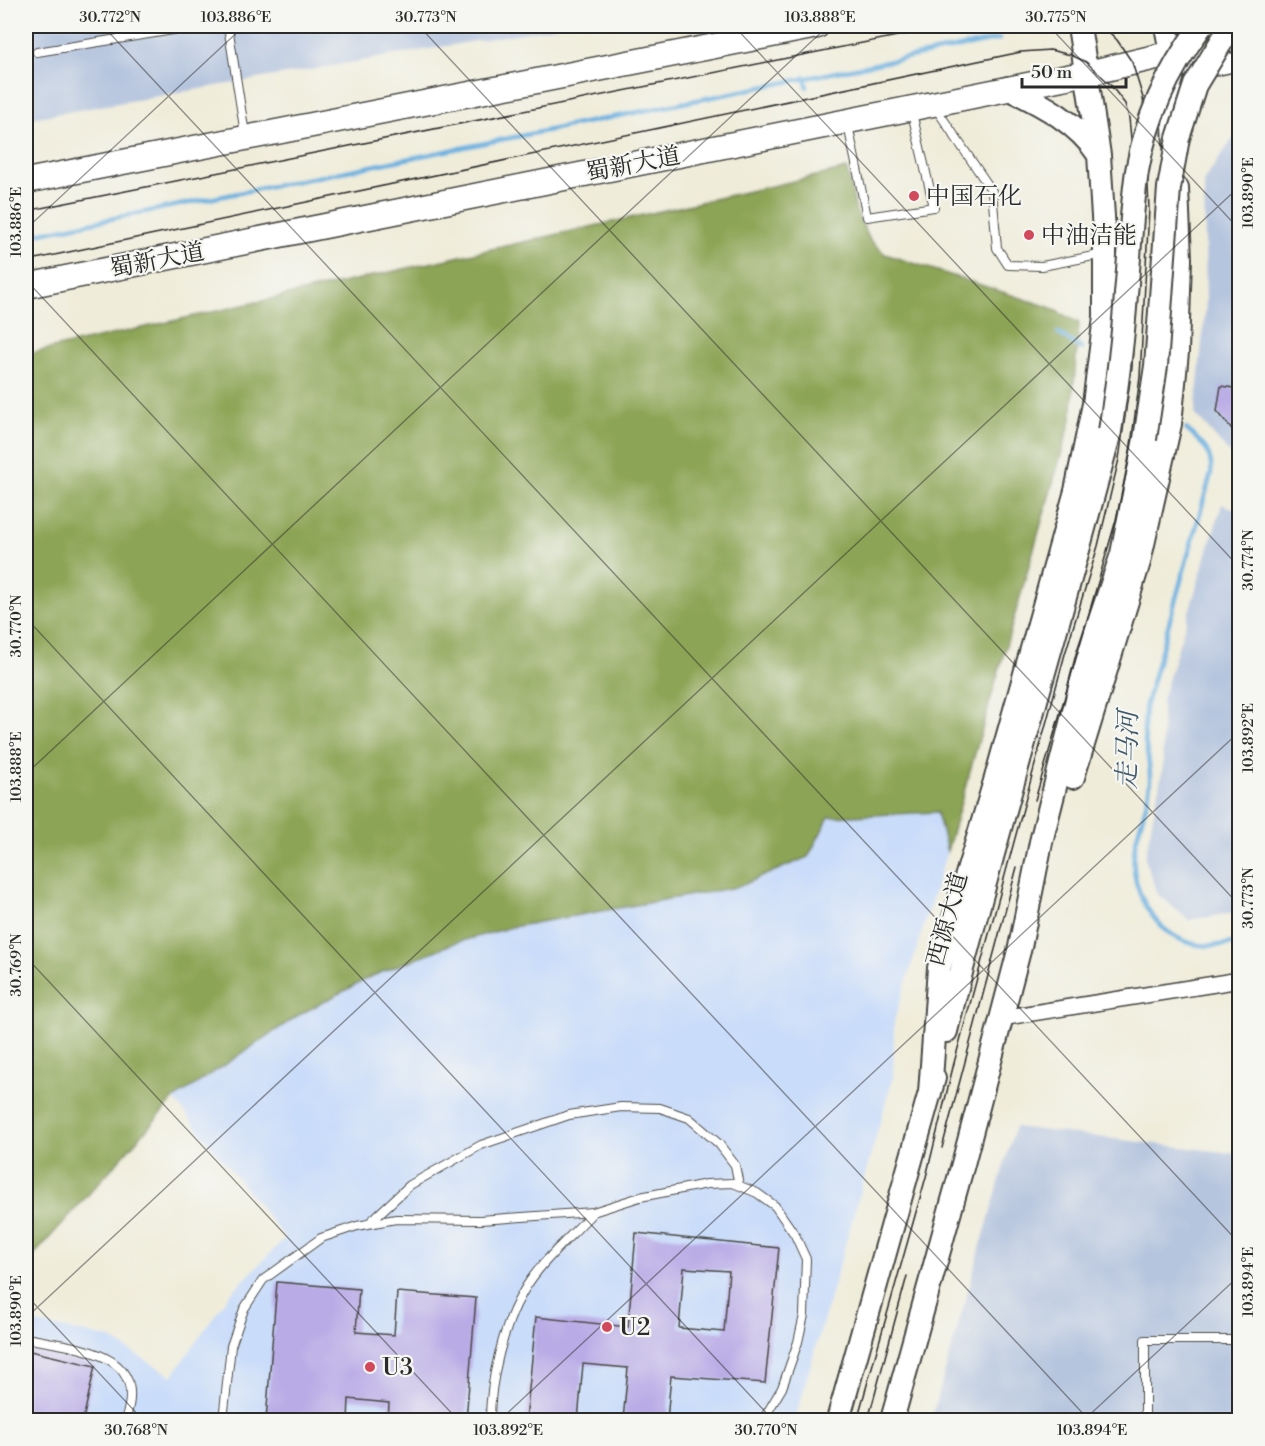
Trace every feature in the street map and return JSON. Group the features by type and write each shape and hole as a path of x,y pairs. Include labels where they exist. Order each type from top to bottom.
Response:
{"highway":[{"path":"26,181 817,26"},
{"name":"蜀新大道","path":"26,286 1087,72 1239,38"}],"main road":[{"path":"930,1093 939,968 996,778 1076,491 1094,404 1105,317 1105,254 1099,155 1079,26"},
{"path":"892,1420 1020,947 1139,562 1170,424 1177,352 1180,259 1171,52 1166,26"},
{"name":"西源大道","path":"838,1420 930,1093 983,887 1078,556 1110,431 1120,364 1137,168 1164,85 1201,26"},
{"path":"1020,947 1041,842 1088,656 1122,554 1156,366 1169,188 1178,138 1195,85 1231,26"},
{"path":"1008,88 1040,104 1075,128 1093,145 1099,155"}],"street":[{"path":"1171,52 1193,71 1239,61"},
{"path":"1001,1018 1239,980"}],"lane":[{"path":"37,52 198,26"},
{"path":"228,26 245,138"},
{"path":"847,120 867,217 934,207 922,105"},
{"path":"922,105 992,191 997,248 1008,265 1042,266 1105,254"},
{"path":"368,1224 410,1185 481,1145 569,1115 621,1107 660,1108 689,1118 719,1144 735,1165 739,1185"},
{"path":"223,1420 231,1346 244,1309 263,1280 321,1238 368,1224 396,1219 480,1220 593,1212 640,1197 707,1184 733,1183 757,1193 775,1206 795,1234 806,1259 804,1315 798,1342 782,1388 763,1420"},
{"path":"490,1420 498,1361 513,1312 544,1264 593,1212"},
{"path":"26,1338 97,1353 111,1359 123,1372 130,1387 130,1405 125,1420"},
{"path":"1145,1420 1145,1340 1239,1340"}],"shaded area":[{"path":"26,26 562,26 26,119"},
{"path":"1239,130 1239,464 1195,414 1206,303 1204,180"},
{"path":"1222,504 1240,511 1239,912 1189,920 1157,894 1145,858 1163,767 1162,700"},
{"path":"937,812 947,851 894,1021 893,1077 795,1420 26,1420 26,1321 109,1338 172,1376 229,1295 285,1238 174,1099 299,1015 370,977 454,943 512,927 808,857 829,817"},
{"path":"1015,1127 1239,1154 1239,1420 931,1420"}],"green space":[{"path":"847,169 856,211 870,240 885,254 1049,307 1079,323 1071,420 947,851 937,812 829,817 808,857 737,887 512,927 454,943 370,977 299,1015 174,1099 26,1264 26,354"}],"building":[{"path":"1221,386 1240,389 1240,439 1217,411"},
{"name":"U2","path":"636,1233 779,1248 765,1383 671,1376 667,1420 623,1420 628,1368 583,1364 578,1420 526,1420 536,1317 628,1327","holes":["684,1268 729,1271 724,1332 679,1328"]},
{"name":"U3","path":"277,1282 359,1289 356,1332 394,1335 397,1292 476,1298 466,1420 388,1420 389,1403 349,1399 348,1420 266,1420"},
{"path":"26,1350 95,1366 83,1420 26,1420"}],"waterway":[{"path":"26,236 999,39"},
{"name":"走马河","path":"805,77 807,87"},
{"name":"走马河","path":"1058,333 1082,349"},
{"name":"走马河","path":"1186,429 1208,453 1211,474 1145,708 1144,731 1150,781 1148,799 1134,852 1134,866 1140,894 1155,919 1165,929 1196,945 1240,942"}],"tram line":[{"path":"26,211 947,26"},
{"path":"1035,800 1116,520 1129,460 1140,377 1149,209 1143,98 1132,62 1117,40 1103,26"},
{"path":"26,261 1021,52 1050,50 1071,55 1086,62 1109,83 1125,104 1129,118 1135,180 1136,286 1132,367 1119,459 1098,546 1065,654 954,1063 926,1177 857,1420"},
{"path":"942,1148 1017,867"},
{"path":"868,1420 907,1276"}],"place":[{"name":"中国石化","path":"914,196"},
{"name":"中油洁能","path":"1029,235"},
{"name":"U2","path":"607,1327"},
{"name":"U3","path":"370,1367"}]}
